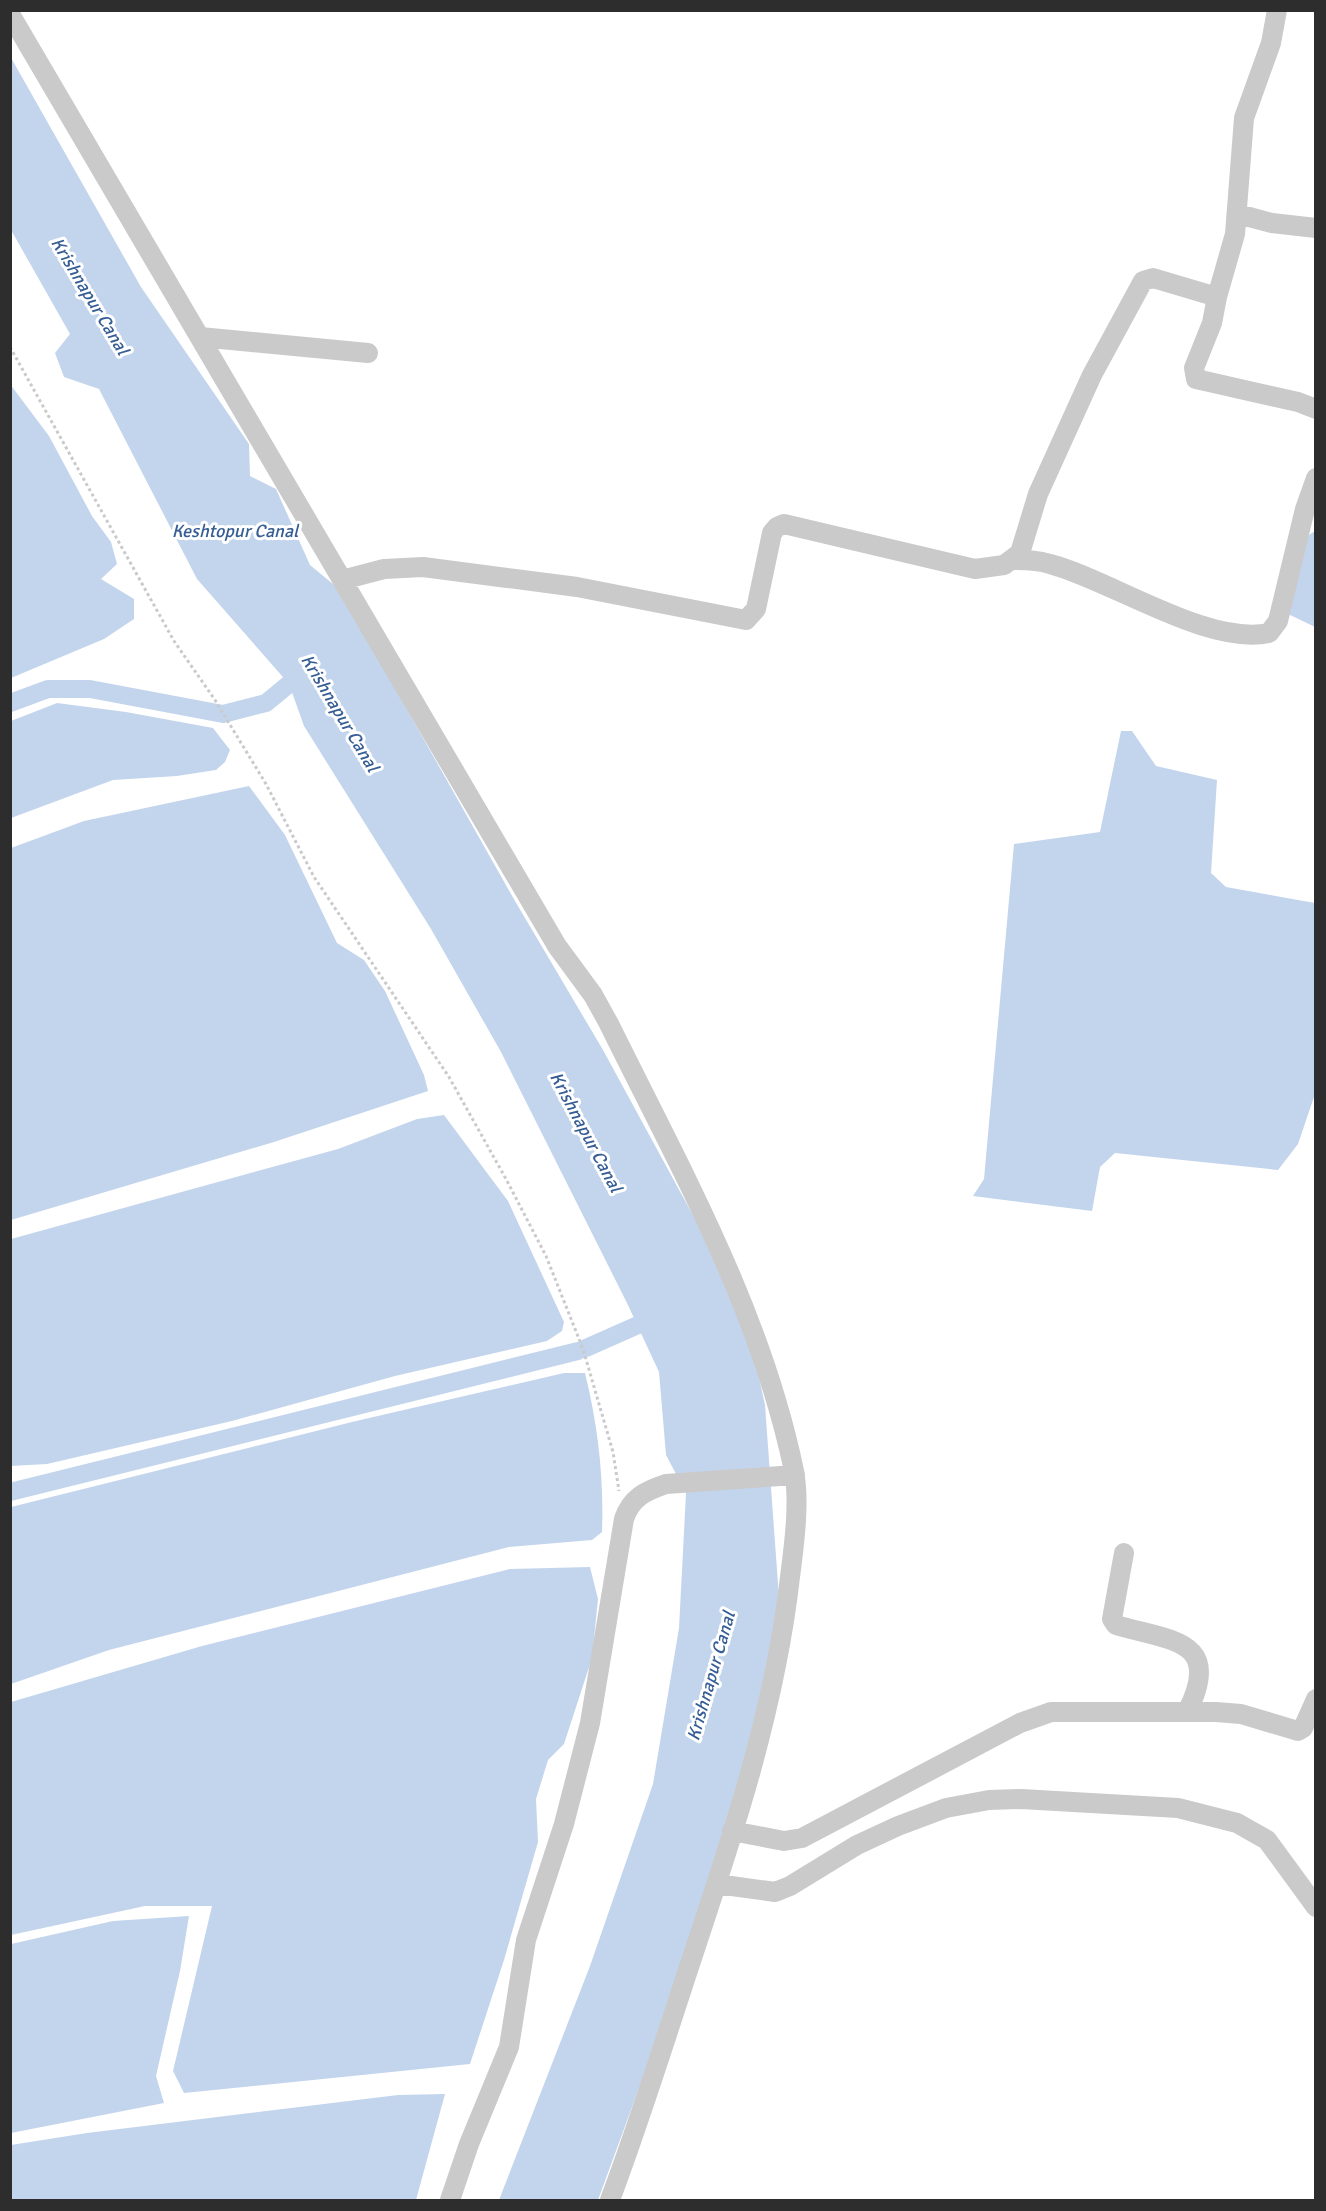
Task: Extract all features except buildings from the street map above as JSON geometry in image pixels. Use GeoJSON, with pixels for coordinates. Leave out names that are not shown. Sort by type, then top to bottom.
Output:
{"type":"FeatureCollection","features":[{"type":"Feature","properties":{"kind":"street"},"geometry":{"type":"LineString","coordinates":[[1277,10],[1271,43],[1244,118],[1240,146],[1238,214],[1235,234],[1216,297],[1212,323],[1194,368],[1196,379],[1298,402],[1316,409]]}},
{"type":"Feature","properties":{"kind":"street"},"geometry":{"type":"LineString","coordinates":[[10,14],[557,945],[593,995],[608,1022],[728,1265],[746,1307],[795,1474],[794,1542],[787,1604],[767,1714],[717,1884],[610,2200]]}},
{"type":"Feature","properties":{"kind":"street"},"geometry":{"type":"LineString","coordinates":[[1238,214],[1281,225],[1316,228]]}},
{"type":"Feature","properties":{"kind":"street"},"geometry":{"type":"LineString","coordinates":[[342,580],[384,569],[423,567],[577,587],[746,620],[751,618],[756,609],[772,533],[784,524],[975,569],[1004,565],[1013,560],[1025,542],[1038,494],[1092,375],[1143,281],[1153,278],[1216,297]]}},
{"type":"Feature","properties":{"kind":"street"},"geometry":{"type":"LineString","coordinates":[[200,337],[368,353]]}},
{"type":"Feature","properties":{"kind":"street"},"geometry":{"type":"LineString","coordinates":[[1013,560],[1050,564],[1173,615],[1208,626],[1236,633],[1269,633],[1278,621],[1307,501],[1316,478]]}},
{"type":"Feature","properties":{"kind":"street"},"geometry":{"type":"LineString","coordinates":[[450,2200],[469,2144],[509,2047],[526,1940],[564,1824],[590,1723],[624,1519],[629,1503],[651,1489],[666,1484],[795,1474]]}},
{"type":"Feature","properties":{"kind":"street"},"geometry":{"type":"LineString","coordinates":[[1124,1553],[1112,1619],[1116,1625],[1185,1646],[1194,1654],[1201,1678],[1186,1712]]}},
{"type":"Feature","properties":{"kind":"street"},"geometry":{"type":"LineString","coordinates":[[732,1831],[784,1841],[802,1838],[1020,1723],[1051,1712],[1241,1714],[1298,1731],[1303,1728],[1316,1699]]}},
{"type":"Feature","properties":{"kind":"street"},"geometry":{"type":"LineString","coordinates":[[717,1884],[775,1892],[790,1887],[857,1845],[898,1826],[946,1808],[990,1800],[1021,1799],[1178,1808],[1237,1823],[1267,1840],[1316,1907]]}},
{"type":"Feature","properties":{"kind":"path"},"geometry":{"type":"LineString","coordinates":[[10,346],[178,648],[215,700],[266,784],[314,877],[449,1077],[536,1237],[583,1349],[613,1452],[624,1519]]}},
{"type":"Feature","properties":{"kind":"water","name":"Keshtopur Canal"},"geometry":{"type":"Polygon","coordinates":[[[10,56],[141,287],[249,444],[250,476],[276,489],[310,565],[339,589],[515,901],[603,1050],[744,1309],[765,1405],[781,1625],[743,1781],[687,1957],[598,2200],[499,2200],[590,1966],[653,1784],[679,1628],[686,1493],[666,1455],[659,1372],[627,1303],[501,1052],[431,929],[304,726],[289,684],[197,579],[99,389],[64,377],[55,353],[70,334],[11,230],[10,56]]]}},
{"type":"Feature","properties":{"kind":"water"},"geometry":{"type":"Polygon","coordinates":[[[10,384],[49,436],[92,516],[111,542],[117,564],[101,579],[134,599],[134,619],[104,639],[11,678],[10,384]]]}},
{"type":"Feature","properties":{"kind":"water"},"geometry":{"type":"Polygon","coordinates":[[[1315,531],[1315,627],[1286,613],[1304,538],[1315,531]]]}},
{"type":"Feature","properties":{"kind":"water"},"geometry":{"type":"Polygon","coordinates":[[[57,703],[126,712],[213,728],[230,750],[225,762],[216,770],[177,776],[113,780],[11,818],[11,721],[57,703]]]}},
{"type":"Feature","properties":{"kind":"water"},"geometry":{"type":"Polygon","coordinates":[[[1121,731],[1132,731],[1156,766],[1217,780],[1211,873],[1226,887],[1315,903],[1315,1094],[1298,1144],[1278,1170],[1115,1153],[1100,1167],[1092,1211],[973,1196],[984,1179],[1014,844],[1100,832],[1121,731]]]}},
{"type":"Feature","properties":{"kind":"water"},"geometry":{"type":"Polygon","coordinates":[[[249,786],[285,835],[337,943],[364,960],[385,991],[424,1075],[428,1091],[274,1142],[11,1220],[11,848],[84,821],[249,786]]]}},
{"type":"Feature","properties":{"kind":"water"},"geometry":{"type":"Polygon","coordinates":[[[444,1115],[508,1201],[564,1322],[562,1331],[547,1341],[395,1376],[232,1421],[47,1464],[11,1466],[11,1239],[338,1149],[417,1119],[444,1115]]]}},
{"type":"Feature","properties":{"kind":"water"},"geometry":{"type":"Polygon","coordinates":[[[564,1373],[585,1373],[593,1412],[601,1471],[602,1532],[592,1540],[509,1547],[109,1650],[11,1684],[11,1507],[356,1421],[564,1373]]]}},
{"type":"Feature","properties":{"kind":"water"},"geometry":{"type":"Polygon","coordinates":[[[590,1567],[598,1599],[592,1658],[564,1744],[548,1760],[536,1799],[538,1842],[504,1960],[470,2064],[184,2093],[173,2071],[212,1906],[145,1906],[11,1935],[11,1702],[202,1646],[510,1569],[590,1567]]]}},
{"type":"Feature","properties":{"kind":"water"},"geometry":{"type":"Polygon","coordinates":[[[189,1916],[180,1971],[156,2076],[164,2103],[11,2133],[11,1944],[113,1921],[189,1916]]]}},
{"type":"Feature","properties":{"kind":"water"},"geometry":{"type":"Polygon","coordinates":[[[445,2094],[416,2200],[11,2200],[11,2145],[87,2133],[398,2095],[445,2094]]]}},
{"type":"Feature","properties":{"kind":"waterway"},"geometry":{"type":"LineString","coordinates":[[10,703],[48,689],[90,689],[223,714],[266,703],[289,684]]}},
{"type":"Feature","properties":{"kind":"waterway"},"geometry":{"type":"LineString","coordinates":[[586,1348],[638,1325]]}},
{"type":"Feature","properties":{"kind":"waterway"},"geometry":{"type":"LineString","coordinates":[[10,1492],[578,1351]]}},
{"type":"Feature","properties":{"kind":"water label","name":"Krishnapur Canal"},"geometry":{"type":"Point","coordinates":[90,296]}},
{"type":"Feature","properties":{"kind":"water label","name":"Krishnapur Canal"},"geometry":{"type":"Point","coordinates":[340,713]}},
{"type":"Feature","properties":{"kind":"water label","name":"Krishnapur Canal"},"geometry":{"type":"Point","coordinates":[586,1132]}},
{"type":"Feature","properties":{"kind":"water label","name":"Krishnapur Canal"},"geometry":{"type":"Point","coordinates":[711,1676]}}]}
